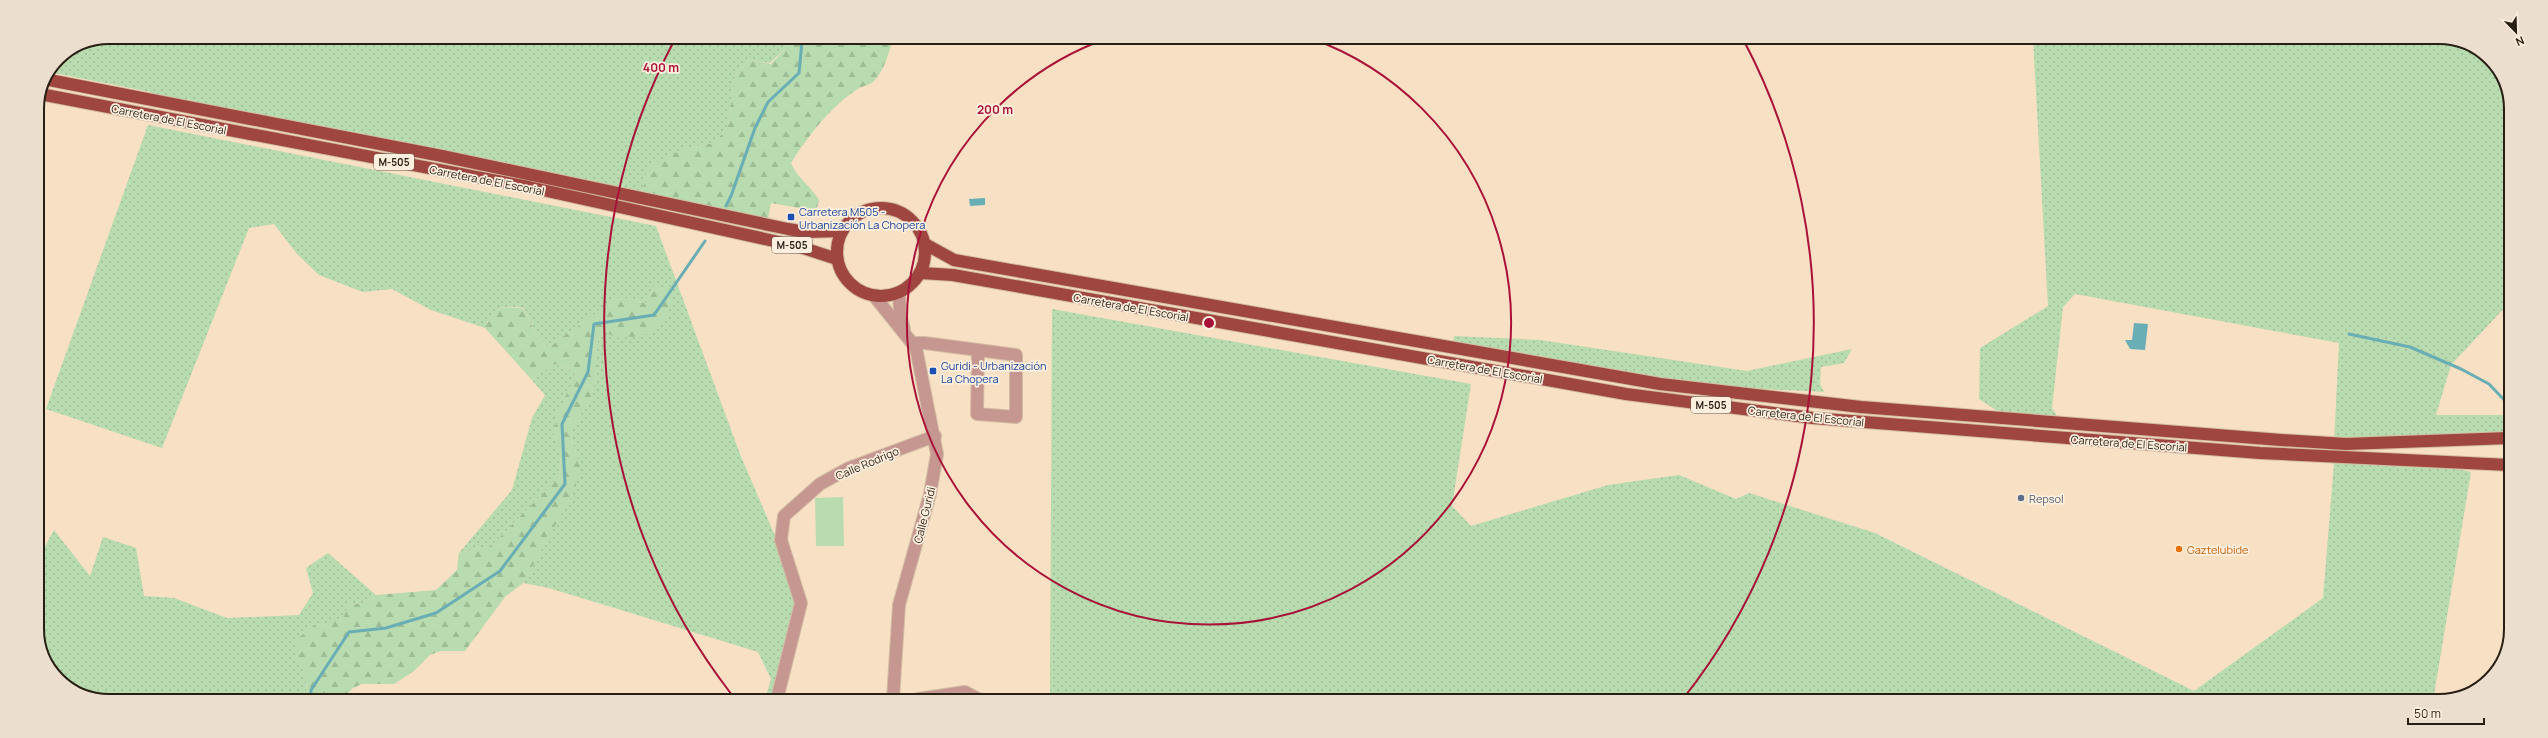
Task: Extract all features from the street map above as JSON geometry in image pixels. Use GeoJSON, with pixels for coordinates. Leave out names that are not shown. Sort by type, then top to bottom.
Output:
{"type":"FeatureCollection","features":[{"type":"Feature","properties":{"kind":"highway"},"geometry":{"type":"LineString","coordinates":[[55,73],[146,91],[203,109]]}},
{"type":"Feature","properties":{"kind":"highway","name":"Carretera de El Escorial"},"geometry":{"type":"LineString","coordinates":[[51,80],[203,109],[788,229],[805,232],[842,231]]}},
{"type":"Feature","properties":{"kind":"highway","name":"Carretera de El Escorial"},"geometry":{"type":"LineString","coordinates":[[45,95],[529,187],[796,246],[837,259]]}},
{"type":"Feature","properties":{"kind":"highway"},"geometry":{"type":"LineString","coordinates":[[880,208],[896,210],[909,218],[920,229],[925,244],[925,259],[920,273],[912,285],[899,293],[875,296],[861,292],[850,284],[841,273],[837,259],[838,240],[842,231],[852,219],[865,211],[880,208]]}},
{"type":"Feature","properties":{"kind":"highway","name":"Carretera de El Escorial"},"geometry":{"type":"LineString","coordinates":[[925,244],[954,260],[1660,384],[1861,407],[2281,440],[2346,444],[2504,438]]}},
{"type":"Feature","properties":{"kind":"highway","name":"Carretera de El Escorial"},"geometry":{"type":"LineString","coordinates":[[920,273],[953,275],[1626,394],[1813,418],[2260,453],[2504,465]]}},
{"type":"Feature","properties":{"kind":"street","name":"Calle Guridi"},"geometry":{"type":"LineString","coordinates":[[899,293],[900,314],[909,338]]}},
{"type":"Feature","properties":{"kind":"street","name":"Calle Guridi"},"geometry":{"type":"LineString","coordinates":[[875,296],[909,338],[918,353],[935,436],[936,454],[930,494],[899,605],[893,694]]}},
{"type":"Feature","properties":{"kind":"street"},"geometry":{"type":"LineString","coordinates":[[909,338],[1016,355],[1016,418],[977,414],[978,350]]}},
{"type":"Feature","properties":{"kind":"street","name":"Calle Rodrigo"},"geometry":{"type":"LineString","coordinates":[[778,694],[801,603],[781,540],[784,516],[820,484],[850,468],[935,436]]}},
{"type":"Feature","properties":{"kind":"street"},"geometry":{"type":"LineString","coordinates":[[952,694],[965,692],[969,694]]}},
{"type":"Feature","properties":{"kind":"green space"},"geometry":{"type":"Polygon","coordinates":[[[109,44],[785,44],[786,48],[770,63],[749,60],[735,75],[728,126],[715,143],[686,148],[642,198],[203,109],[146,91],[55,73],[63,63],[84,49],[96,45],[109,44]]]}},
{"type":"Feature","properties":{"kind":"green space"},"geometry":{"type":"Polygon","coordinates":[[[785,44],[892,44],[877,78],[873,82],[859,88],[839,104],[821,122],[791,163],[797,173],[819,200],[816,211],[771,203],[767,224],[642,198],[647,167],[686,148],[715,143],[728,126],[735,75],[749,60],[771,64],[786,48],[785,44]]]}},
{"type":"Feature","properties":{"kind":"green space"},"geometry":{"type":"Polygon","coordinates":[[[2033,44],[2439,44],[2456,46],[2475,55],[2491,69],[2495,76],[2503,96],[2504,105],[2504,308],[2451,365],[2436,415],[2504,415],[2504,438],[2334,443],[2339,343],[2075,294],[2063,307],[2052,408],[2061,422],[1996,410],[1979,399],[1980,348],[2048,306],[2033,44]]]}},
{"type":"Feature","properties":{"kind":"green space"},"geometry":{"type":"Polygon","coordinates":[[[148,125],[656,226],[740,454],[784,557],[798,602],[774,694],[766,694],[771,679],[758,652],[549,588],[523,583],[575,489],[580,465],[571,437],[575,423],[591,399],[598,368],[595,347],[603,331],[642,336],[656,282],[646,304],[631,298],[612,299],[555,343],[547,347],[536,335],[524,308],[504,307],[496,311],[485,328],[431,310],[392,289],[363,292],[319,275],[297,254],[274,224],[249,228],[162,448],[46,409],[148,125]]]}},
{"type":"Feature","properties":{"kind":"green space"},"geometry":{"type":"Polygon","coordinates":[[[656,282],[671,292],[674,302],[659,328],[642,336],[617,338],[603,331],[595,347],[598,368],[591,399],[575,423],[571,437],[580,465],[575,490],[523,583],[505,597],[465,651],[441,651],[430,655],[414,671],[394,684],[362,684],[353,688],[347,694],[306,694],[307,688],[304,672],[295,657],[296,640],[313,626],[343,618],[349,605],[362,603],[376,595],[436,590],[457,570],[459,553],[491,546],[559,477],[561,455],[554,435],[557,414],[576,375],[568,368],[555,364],[531,379],[485,328],[492,315],[504,307],[524,309],[536,335],[547,347],[555,343],[601,309],[612,298],[631,298],[646,304],[656,282]]]}},
{"type":"Feature","properties":{"kind":"green space"},"geometry":{"type":"Polygon","coordinates":[[[1052,309],[1471,384],[1452,506],[1471,526],[1608,485],[1679,475],[1736,499],[1749,493],[1875,533],[2194,691],[2323,598],[2334,463],[2414,459],[2471,472],[2434,694],[1050,694],[1052,309]]]}},
{"type":"Feature","properties":{"kind":"green space"},"geometry":{"type":"Polygon","coordinates":[[[1454,336],[1540,340],[1747,371],[1852,349],[1844,363],[1821,367],[1820,384],[1824,392],[1660,384],[1453,348],[1454,336]]]}},
{"type":"Feature","properties":{"kind":"green space"},"geometry":{"type":"Polygon","coordinates":[[[555,364],[568,368],[576,375],[554,435],[561,455],[559,477],[491,546],[459,553],[512,490],[532,418],[545,395],[531,379],[555,364]]]}},
{"type":"Feature","properties":{"kind":"green space"},"geometry":{"type":"Polygon","coordinates":[[[843,497],[844,546],[816,546],[815,498],[843,497]]]}},
{"type":"Feature","properties":{"kind":"green space"},"geometry":{"type":"Polygon","coordinates":[[[54,530],[90,576],[103,537],[136,548],[144,596],[174,598],[227,618],[299,615],[313,593],[306,568],[328,553],[376,595],[362,603],[349,605],[343,618],[330,622],[295,657],[304,672],[307,688],[306,694],[109,694],[92,692],[80,687],[66,678],[55,665],[49,654],[44,633],[44,548],[54,530]]]}},
{"type":"Feature","properties":{"kind":"water"},"geometry":{"type":"Polygon","coordinates":[[[985,198],[985,205],[970,206],[969,199],[985,198]]]}},
{"type":"Feature","properties":{"kind":"water"},"geometry":{"type":"Polygon","coordinates":[[[2134,323],[2148,324],[2145,350],[2130,349],[2125,340],[2132,340],[2134,323]]]}},
{"type":"Feature","properties":{"kind":"waterway"},"geometry":{"type":"LineString","coordinates":[[726,206],[731,196],[755,128],[768,102],[799,73],[802,44]]}},
{"type":"Feature","properties":{"kind":"waterway"},"geometry":{"type":"LineString","coordinates":[[311,694],[311,690],[349,632],[386,628],[436,613],[500,571],[565,484],[562,424],[588,372],[594,324],[654,315],[705,241]]}},
{"type":"Feature","properties":{"kind":"waterway"},"geometry":{"type":"LineString","coordinates":[[2349,334],[2410,347],[2461,369],[2489,384],[2504,400]]}},
{"type":"Feature","properties":{"kind":"place","name":"Carretera M505 - Urbanización La Chopera"},"geometry":{"type":"Point","coordinates":[791,217]}},
{"type":"Feature","properties":{"kind":"place","name":"Guridi - Urbanización La Chopera"},"geometry":{"type":"Point","coordinates":[933,371]}},
{"type":"Feature","properties":{"kind":"place","name":"Repsol"},"geometry":{"type":"Point","coordinates":[2021,498]}},
{"type":"Feature","properties":{"kind":"place","name":"Gaztelubide"},"geometry":{"type":"Point","coordinates":[2179,549]}}]}
